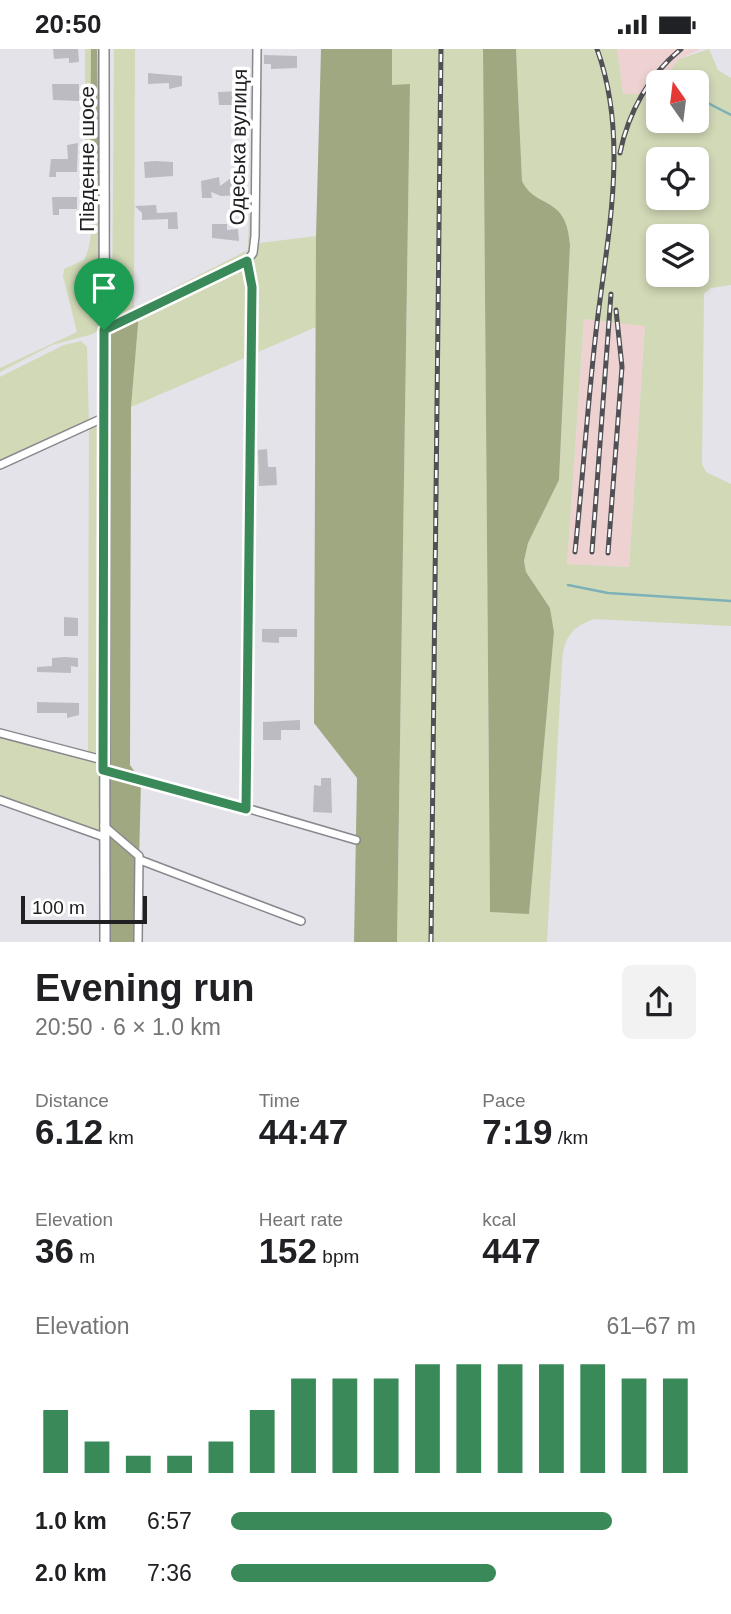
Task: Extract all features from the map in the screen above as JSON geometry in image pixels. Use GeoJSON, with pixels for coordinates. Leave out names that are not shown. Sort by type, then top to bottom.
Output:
{"type":"FeatureCollection","features":[{"type":"Feature","properties":{"kind":"street","name":"Південне шосе"},"geometry":{"type":"LineString","coordinates":[[104,49],[105,942]]}},
{"type":"Feature","properties":{"kind":"street","name":"Одеська вулиця"},"geometry":{"type":"LineString","coordinates":[[246,809],[252,287],[247,261],[253,253],[255,236],[257,49]]}},
{"type":"Feature","properties":{"kind":"street"},"geometry":{"type":"LineString","coordinates":[[104,330],[247,261]]}},
{"type":"Feature","properties":{"kind":"street"},"geometry":{"type":"LineString","coordinates":[[0,465],[103,418]]}},
{"type":"Feature","properties":{"kind":"street"},"geometry":{"type":"LineString","coordinates":[[0,733],[103,760]]}},
{"type":"Feature","properties":{"kind":"street"},"geometry":{"type":"LineString","coordinates":[[103,770],[356,840]]}},
{"type":"Feature","properties":{"kind":"street"},"geometry":{"type":"LineString","coordinates":[[0,800],[104,837]]}},
{"type":"Feature","properties":{"kind":"street"},"geometry":{"type":"LineString","coordinates":[[104,825],[134,848],[140,860],[138,942]]}},
{"type":"Feature","properties":{"kind":"street"},"geometry":{"type":"LineString","coordinates":[[140,860],[301,921]]}},
{"type":"Feature","properties":{"kind":"shaded area"},"geometry":{"type":"Polygon","coordinates":[[[617,49],[701,49],[679,59],[670,70],[646,70],[646,94],[623,95],[617,49]]]}},
{"type":"Feature","properties":{"kind":"shaded area"},"geometry":{"type":"Polygon","coordinates":[[[584,319],[645,325],[629,567],[567,564],[584,319]]]}},
{"type":"Feature","properties":{"kind":"green space"},"geometry":{"type":"Polygon","coordinates":[[[85,49],[91,49],[91,177],[99,172],[97,49],[100,49],[99,329],[93,334],[52,345],[0,372],[0,368],[77,332],[63,276],[64,269],[84,260],[91,235],[91,206],[85,192],[85,49]]]}},
{"type":"Feature","properties":{"kind":"green space"},"geometry":{"type":"Polygon","coordinates":[[[91,49],[97,49],[99,172],[96,180],[90,173],[91,49]]]}},
{"type":"Feature","properties":{"kind":"green space"},"geometry":{"type":"Polygon","coordinates":[[[114,49],[135,49],[134,308],[248,250],[229,266],[121,318],[115,316],[112,309],[114,49]]]}},
{"type":"Feature","properties":{"kind":"green space"},"geometry":{"type":"Polygon","coordinates":[[[321,49],[392,49],[392,85],[410,84],[397,942],[354,942],[357,778],[314,723],[316,236],[321,49]]]}},
{"type":"Feature","properties":{"kind":"green space"},"geometry":{"type":"Polygon","coordinates":[[[392,49],[483,49],[490,912],[529,913],[554,632],[550,608],[526,572],[524,561],[528,543],[559,480],[570,245],[568,229],[557,210],[535,196],[522,181],[516,49],[617,49],[623,94],[646,94],[646,133],[709,133],[709,70],[670,70],[679,59],[709,49],[718,70],[731,78],[731,285],[711,288],[704,294],[702,464],[706,472],[731,484],[731,626],[594,619],[574,630],[567,640],[562,662],[547,942],[397,942],[410,85],[392,86],[392,49]],[[584,319],[567,564],[629,567],[645,326],[584,319]]]}},
{"type":"Feature","properties":{"kind":"green space"},"geometry":{"type":"Polygon","coordinates":[[[483,49],[516,49],[522,181],[528,190],[557,210],[563,218],[570,245],[559,480],[528,543],[524,561],[526,572],[550,608],[554,632],[529,914],[490,912],[483,49]]]}},
{"type":"Feature","properties":{"kind":"green space"},"geometry":{"type":"Polygon","coordinates":[[[249,214],[253,231],[248,250],[249,214]]]}},
{"type":"Feature","properties":{"kind":"green space"},"geometry":{"type":"Polygon","coordinates":[[[316,236],[316,327],[131,407],[139,313],[239,266],[260,243],[316,236]]]}},
{"type":"Feature","properties":{"kind":"green space"},"geometry":{"type":"Polygon","coordinates":[[[139,313],[131,407],[130,765],[141,781],[137,942],[105,942],[104,330],[139,313]]]}},
{"type":"Feature","properties":{"kind":"green space"},"geometry":{"type":"Polygon","coordinates":[[[81,341],[87,347],[89,424],[103,418],[104,837],[0,800],[0,733],[88,755],[89,426],[0,465],[0,377],[64,345],[81,341]]]}},
{"type":"Feature","properties":{"kind":"building"},"geometry":{"type":"Polygon","coordinates":[[[53,49],[78,49],[79,62],[69,63],[69,58],[54,59],[53,49]]]}},
{"type":"Feature","properties":{"kind":"building"},"geometry":{"type":"Polygon","coordinates":[[[264,55],[297,56],[297,68],[271,69],[271,64],[264,64],[264,55]]]}},
{"type":"Feature","properties":{"kind":"building"},"geometry":{"type":"Polygon","coordinates":[[[148,73],[182,76],[182,86],[169,89],[169,83],[148,84],[148,73]]]}},
{"type":"Feature","properties":{"kind":"building"},"geometry":{"type":"Polygon","coordinates":[[[52,84],[79,84],[79,101],[53,100],[52,84]]]}},
{"type":"Feature","properties":{"kind":"building"},"geometry":{"type":"Polygon","coordinates":[[[242,91],[243,105],[219,105],[218,92],[242,91]]]}},
{"type":"Feature","properties":{"kind":"building"},"geometry":{"type":"Polygon","coordinates":[[[78,143],[77,172],[56,172],[56,177],[49,177],[51,159],[68,159],[67,145],[78,143]]]}},
{"type":"Feature","properties":{"kind":"building"},"geometry":{"type":"Polygon","coordinates":[[[144,162],[173,162],[173,176],[145,178],[144,162]]]}},
{"type":"Feature","properties":{"kind":"building"},"geometry":{"type":"Polygon","coordinates":[[[219,177],[220,186],[231,178],[240,181],[241,195],[221,196],[211,192],[212,198],[202,198],[201,181],[219,177]]]}},
{"type":"Feature","properties":{"kind":"building"},"geometry":{"type":"Polygon","coordinates":[[[52,197],[77,197],[77,209],[59,209],[59,215],[53,215],[52,197]]]}},
{"type":"Feature","properties":{"kind":"building"},"geometry":{"type":"Polygon","coordinates":[[[156,205],[157,213],[177,212],[178,229],[168,229],[168,219],[142,220],[142,213],[135,206],[156,205]]]}},
{"type":"Feature","properties":{"kind":"building"},"geometry":{"type":"Polygon","coordinates":[[[212,224],[227,224],[227,230],[238,229],[239,241],[212,238],[212,224]]]}},
{"type":"Feature","properties":{"kind":"building"},"geometry":{"type":"Polygon","coordinates":[[[267,449],[268,467],[276,467],[277,485],[259,486],[258,450],[267,449]]]}},
{"type":"Feature","properties":{"kind":"building"},"geometry":{"type":"Polygon","coordinates":[[[64,617],[78,618],[78,636],[64,636],[64,617]]]}},
{"type":"Feature","properties":{"kind":"building"},"geometry":{"type":"Polygon","coordinates":[[[262,629],[297,629],[297,637],[279,637],[279,643],[262,642],[262,629]]]}},
{"type":"Feature","properties":{"kind":"building"},"geometry":{"type":"Polygon","coordinates":[[[52,658],[78,658],[78,667],[71,666],[71,673],[37,672],[37,667],[52,666],[52,658]]]}},
{"type":"Feature","properties":{"kind":"building"},"geometry":{"type":"Polygon","coordinates":[[[37,702],[79,703],[79,715],[67,718],[67,713],[37,713],[37,702]]]}},
{"type":"Feature","properties":{"kind":"building"},"geometry":{"type":"Polygon","coordinates":[[[300,720],[300,730],[281,730],[281,740],[263,740],[263,722],[300,720]]]}},
{"type":"Feature","properties":{"kind":"building"},"geometry":{"type":"Polygon","coordinates":[[[321,778],[331,778],[332,813],[313,812],[314,785],[321,786],[321,778]]]}},
{"type":"Feature","properties":{"kind":"waterway"},"geometry":{"type":"LineString","coordinates":[[709,104],[731,115]]}},
{"type":"Feature","properties":{"kind":"waterway"},"geometry":{"type":"LineString","coordinates":[[568,585],[608,593],[731,601]]}},
{"type":"Feature","properties":{"kind":"railway"},"geometry":{"type":"LineString","coordinates":[[431,942],[441,49]]}},
{"type":"Feature","properties":{"kind":"railway"},"geometry":{"type":"LineString","coordinates":[[575,552],[613,185],[612,116],[607,82],[597,49]]}},
{"type":"Feature","properties":{"kind":"railway"},"geometry":{"type":"LineString","coordinates":[[620,153],[634,109],[659,71],[681,49]]}},
{"type":"Feature","properties":{"kind":"railway"},"geometry":{"type":"LineString","coordinates":[[592,552],[611,294]]}},
{"type":"Feature","properties":{"kind":"railway"},"geometry":{"type":"LineString","coordinates":[[608,553],[622,367],[616,310]]}},
{"type":"Feature","properties":{"kind":"route"},"geometry":{"type":"LineString","coordinates":[[247,261],[252,287],[246,809],[103,770],[104,330],[247,261]]}}]}
